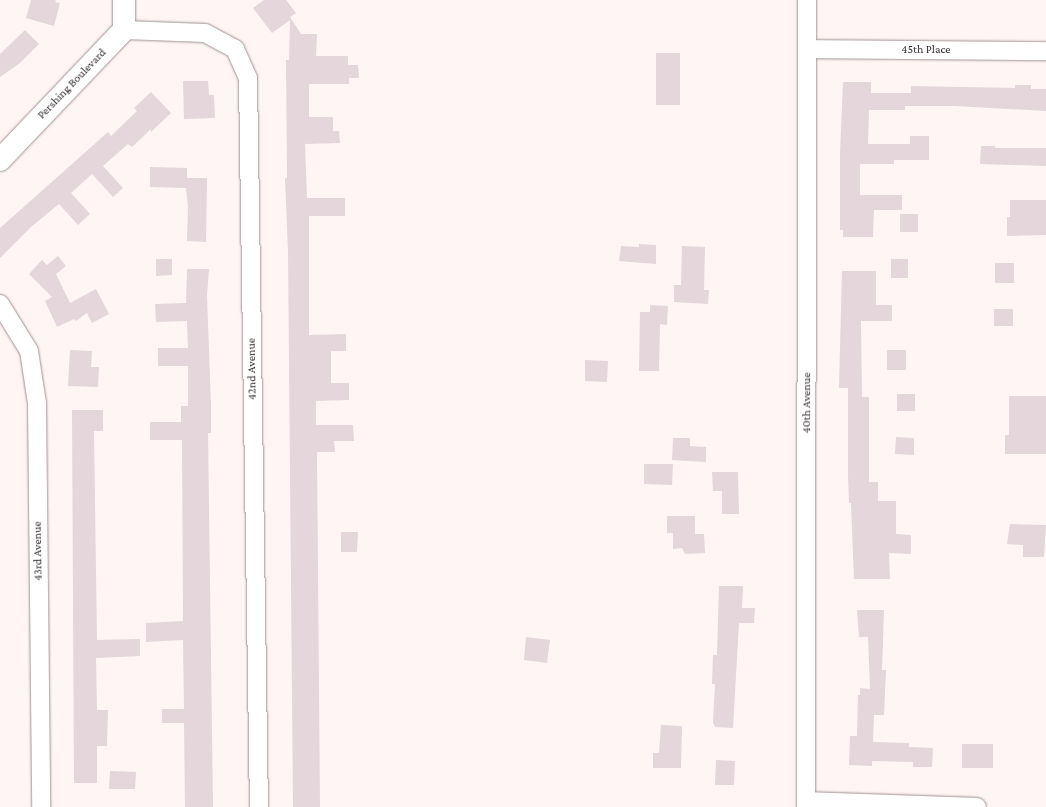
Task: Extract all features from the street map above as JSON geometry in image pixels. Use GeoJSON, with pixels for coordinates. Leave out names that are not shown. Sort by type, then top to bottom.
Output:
{"type":"FeatureCollection","features":[{"type":"Feature","properties":{"kind":"street"},"geometry":{"type":"LineString","coordinates":[[124,0],[124,30]]}},
{"type":"Feature","properties":{"kind":"street","name":"40th Avenue"},"geometry":{"type":"LineString","coordinates":[[806,804],[808,0]]}},
{"type":"Feature","properties":{"kind":"street","name":"Pershing Boulevard"},"geometry":{"type":"LineString","coordinates":[[0,160],[124,30]]}},
{"type":"Feature","properties":{"kind":"street","name":"42nd Avenue"},"geometry":{"type":"LineString","coordinates":[[124,30],[205,34],[236,49],[248,78],[259,807]]}},
{"type":"Feature","properties":{"kind":"street","name":"45th Place"},"geometry":{"type":"LineString","coordinates":[[807,49],[1046,51]]}},
{"type":"Feature","properties":{"kind":"street","name":"43rd Avenue"},"geometry":{"type":"LineString","coordinates":[[0,304],[29,351],[37,403],[41,807]]}},
{"type":"Feature","properties":{"kind":"street"},"geometry":{"type":"LineString","coordinates":[[806,804],[977,807]]}},
{"type":"Feature","properties":{"kind":"building"},"geometry":{"type":"Polygon","coordinates":[[[31,0],[56,0],[55,2],[60,3],[54,26],[26,18],[31,0]]]}},
{"type":"Feature","properties":{"kind":"building"},"geometry":{"type":"Polygon","coordinates":[[[264,0],[286,0],[296,13],[290,17],[301,34],[317,34],[316,56],[348,56],[348,65],[358,65],[359,78],[349,78],[349,84],[309,84],[309,117],[333,117],[333,131],[339,131],[340,143],[305,144],[307,198],[345,198],[345,216],[309,216],[309,335],[346,334],[346,351],[331,351],[331,383],[349,383],[349,400],[316,401],[316,425],[353,425],[354,441],[334,441],[335,452],[317,452],[320,807],[293,807],[288,252],[285,178],[287,178],[286,60],[289,60],[290,20],[272,33],[253,8],[264,0]]]}},
{"type":"Feature","properties":{"kind":"building"},"geometry":{"type":"Polygon","coordinates":[[[25,30],[39,44],[20,63],[0,77],[0,54],[25,30]]]}},
{"type":"Feature","properties":{"kind":"building"},"geometry":{"type":"Polygon","coordinates":[[[656,53],[680,53],[680,105],[656,105],[656,53]]]}},
{"type":"Feature","properties":{"kind":"building"},"geometry":{"type":"Polygon","coordinates":[[[183,81],[208,81],[209,95],[214,95],[215,118],[184,119],[183,81]]]}},
{"type":"Feature","properties":{"kind":"building"},"geometry":{"type":"Polygon","coordinates":[[[843,82],[871,82],[871,93],[911,93],[911,86],[1015,88],[1015,85],[1031,85],[1031,89],[1046,89],[1046,111],[955,106],[905,106],[905,110],[869,110],[868,144],[910,144],[910,136],[929,136],[929,160],[894,160],[894,164],[860,164],[860,195],[902,195],[902,210],[874,210],[873,237],[843,237],[843,230],[840,230],[840,153],[843,82]]]}},
{"type":"Feature","properties":{"kind":"building"},"geometry":{"type":"Polygon","coordinates":[[[151,92],[171,113],[132,147],[128,144],[103,166],[123,188],[113,197],[92,174],[71,193],[90,214],[78,225],[59,204],[31,227],[0,258],[0,228],[108,132],[111,136],[137,111],[134,108],[151,92]]]}},
{"type":"Feature","properties":{"kind":"building"},"geometry":{"type":"Polygon","coordinates":[[[981,146],[995,146],[995,148],[1046,148],[1046,166],[980,164],[981,146]]]}},
{"type":"Feature","properties":{"kind":"building"},"geometry":{"type":"Polygon","coordinates":[[[150,167],[187,168],[187,178],[207,178],[206,242],[187,241],[188,206],[186,188],[150,187],[150,167]]]}},
{"type":"Feature","properties":{"kind":"building"},"geometry":{"type":"Polygon","coordinates":[[[1010,200],[1046,200],[1046,235],[1007,236],[1007,217],[1010,217],[1010,200]]]}},
{"type":"Feature","properties":{"kind":"building"},"geometry":{"type":"Polygon","coordinates":[[[900,214],[918,214],[918,232],[900,232],[900,214]]]}},
{"type":"Feature","properties":{"kind":"building"},"geometry":{"type":"Polygon","coordinates":[[[639,244],[656,245],[656,264],[619,261],[621,246],[639,247],[639,244]]]}},
{"type":"Feature","properties":{"kind":"building"},"geometry":{"type":"Polygon","coordinates":[[[682,246],[705,247],[704,290],[709,290],[708,304],[674,302],[674,285],[681,285],[682,246]]]}},
{"type":"Feature","properties":{"kind":"building"},"geometry":{"type":"Polygon","coordinates":[[[58,256],[66,266],[56,274],[70,303],[96,289],[109,314],[92,323],[87,313],[76,321],[74,319],[57,327],[45,301],[52,297],[29,274],[42,260],[47,265],[58,256]]]}},
{"type":"Feature","properties":{"kind":"building"},"geometry":{"type":"Polygon","coordinates":[[[156,259],[172,259],[172,275],[156,276],[156,259]]]}},
{"type":"Feature","properties":{"kind":"building"},"geometry":{"type":"Polygon","coordinates":[[[891,259],[908,259],[908,278],[891,278],[891,259]]]}},
{"type":"Feature","properties":{"kind":"building"},"geometry":{"type":"Polygon","coordinates":[[[995,263],[1014,263],[1014,283],[995,283],[995,263]]]}},
{"type":"Feature","properties":{"kind":"building"},"geometry":{"type":"Polygon","coordinates":[[[187,269],[209,269],[207,296],[211,433],[208,433],[213,807],[185,807],[184,723],[162,723],[162,709],[184,709],[183,640],[146,642],[146,623],[183,621],[182,440],[150,440],[150,422],[181,422],[181,406],[188,406],[188,366],[158,366],[158,348],[188,348],[187,321],[156,322],[155,304],[186,303],[187,269]]]}},
{"type":"Feature","properties":{"kind":"building"},"geometry":{"type":"Polygon","coordinates":[[[842,271],[876,271],[876,305],[892,305],[892,321],[861,321],[862,397],[869,397],[869,482],[878,482],[878,501],[896,501],[896,534],[911,535],[911,554],[889,553],[890,579],[854,579],[848,476],[848,388],[839,388],[842,271]]]}},
{"type":"Feature","properties":{"kind":"building"},"geometry":{"type":"Polygon","coordinates":[[[650,305],[668,306],[667,325],[660,324],[659,371],[639,371],[640,312],[650,312],[650,305]]]}},
{"type":"Feature","properties":{"kind":"building"},"geometry":{"type":"Polygon","coordinates":[[[994,309],[1013,309],[1013,326],[994,326],[994,309]]]}},
{"type":"Feature","properties":{"kind":"building"},"geometry":{"type":"Polygon","coordinates":[[[70,350],[92,351],[91,367],[99,367],[98,387],[68,386],[70,350]]]}},
{"type":"Feature","properties":{"kind":"building"},"geometry":{"type":"Polygon","coordinates":[[[887,350],[906,350],[906,370],[887,370],[887,350]]]}},
{"type":"Feature","properties":{"kind":"building"},"geometry":{"type":"Polygon","coordinates":[[[585,360],[608,361],[607,382],[585,381],[585,360]]]}},
{"type":"Feature","properties":{"kind":"building"},"geometry":{"type":"Polygon","coordinates":[[[897,394],[915,394],[915,411],[897,411],[897,394]]]}},
{"type":"Feature","properties":{"kind":"building"},"geometry":{"type":"Polygon","coordinates":[[[1009,396],[1046,396],[1046,454],[1005,454],[1005,435],[1009,435],[1009,396]]]}},
{"type":"Feature","properties":{"kind":"building"},"geometry":{"type":"Polygon","coordinates":[[[72,410],[103,410],[103,431],[94,431],[97,640],[140,639],[140,656],[96,658],[97,710],[108,710],[107,746],[97,746],[97,783],[74,783],[72,410]]]}},
{"type":"Feature","properties":{"kind":"building"},"geometry":{"type":"Polygon","coordinates":[[[896,437],[914,438],[914,455],[895,454],[896,437]]]}},
{"type":"Feature","properties":{"kind":"building"},"geometry":{"type":"Polygon","coordinates":[[[673,438],[690,438],[690,446],[706,447],[706,462],[672,460],[673,438]]]}},
{"type":"Feature","properties":{"kind":"building"},"geometry":{"type":"Polygon","coordinates":[[[644,464],[673,464],[672,485],[644,484],[644,464]]]}},
{"type":"Feature","properties":{"kind":"building"},"geometry":{"type":"Polygon","coordinates":[[[712,472],[738,472],[739,514],[722,514],[722,491],[713,491],[712,472]]]}},
{"type":"Feature","properties":{"kind":"building"},"geometry":{"type":"Polygon","coordinates":[[[667,516],[695,516],[695,534],[704,534],[705,553],[685,554],[682,548],[673,549],[673,533],[667,533],[667,516]]]}},
{"type":"Feature","properties":{"kind":"building"},"geometry":{"type":"Polygon","coordinates":[[[1010,524],[1046,525],[1044,557],[1023,557],[1023,545],[1007,544],[1010,524]]]}},
{"type":"Feature","properties":{"kind":"building"},"geometry":{"type":"Polygon","coordinates":[[[341,532],[358,532],[357,552],[341,552],[341,532]]]}},
{"type":"Feature","properties":{"kind":"building"},"geometry":{"type":"Polygon","coordinates":[[[719,586],[743,586],[742,608],[755,608],[754,623],[739,623],[733,728],[715,727],[713,723],[715,684],[712,684],[713,655],[717,655],[719,586]]]}},
{"type":"Feature","properties":{"kind":"building"},"geometry":{"type":"Polygon","coordinates":[[[857,610],[884,610],[882,670],[886,670],[884,715],[874,715],[873,742],[909,743],[909,747],[933,748],[932,767],[913,767],[913,762],[872,761],[872,766],[849,765],[850,736],[857,736],[858,695],[860,695],[860,688],[870,689],[868,637],[859,637],[857,610]]]}},
{"type":"Feature","properties":{"kind":"building"},"geometry":{"type":"Polygon","coordinates":[[[526,637],[550,640],[547,663],[524,660],[526,637]]]}},
{"type":"Feature","properties":{"kind":"building"},"geometry":{"type":"Polygon","coordinates":[[[661,725],[682,726],[681,768],[653,768],[653,753],[659,753],[661,725]]]}},
{"type":"Feature","properties":{"kind":"building"},"geometry":{"type":"Polygon","coordinates":[[[962,744],[993,744],[993,768],[962,768],[962,744]]]}},
{"type":"Feature","properties":{"kind":"building"},"geometry":{"type":"Polygon","coordinates":[[[716,760],[735,761],[734,785],[715,785],[716,760]]]}},
{"type":"Feature","properties":{"kind":"building"},"geometry":{"type":"Polygon","coordinates":[[[110,771],[136,772],[135,789],[109,789],[110,771]]]}}]}
